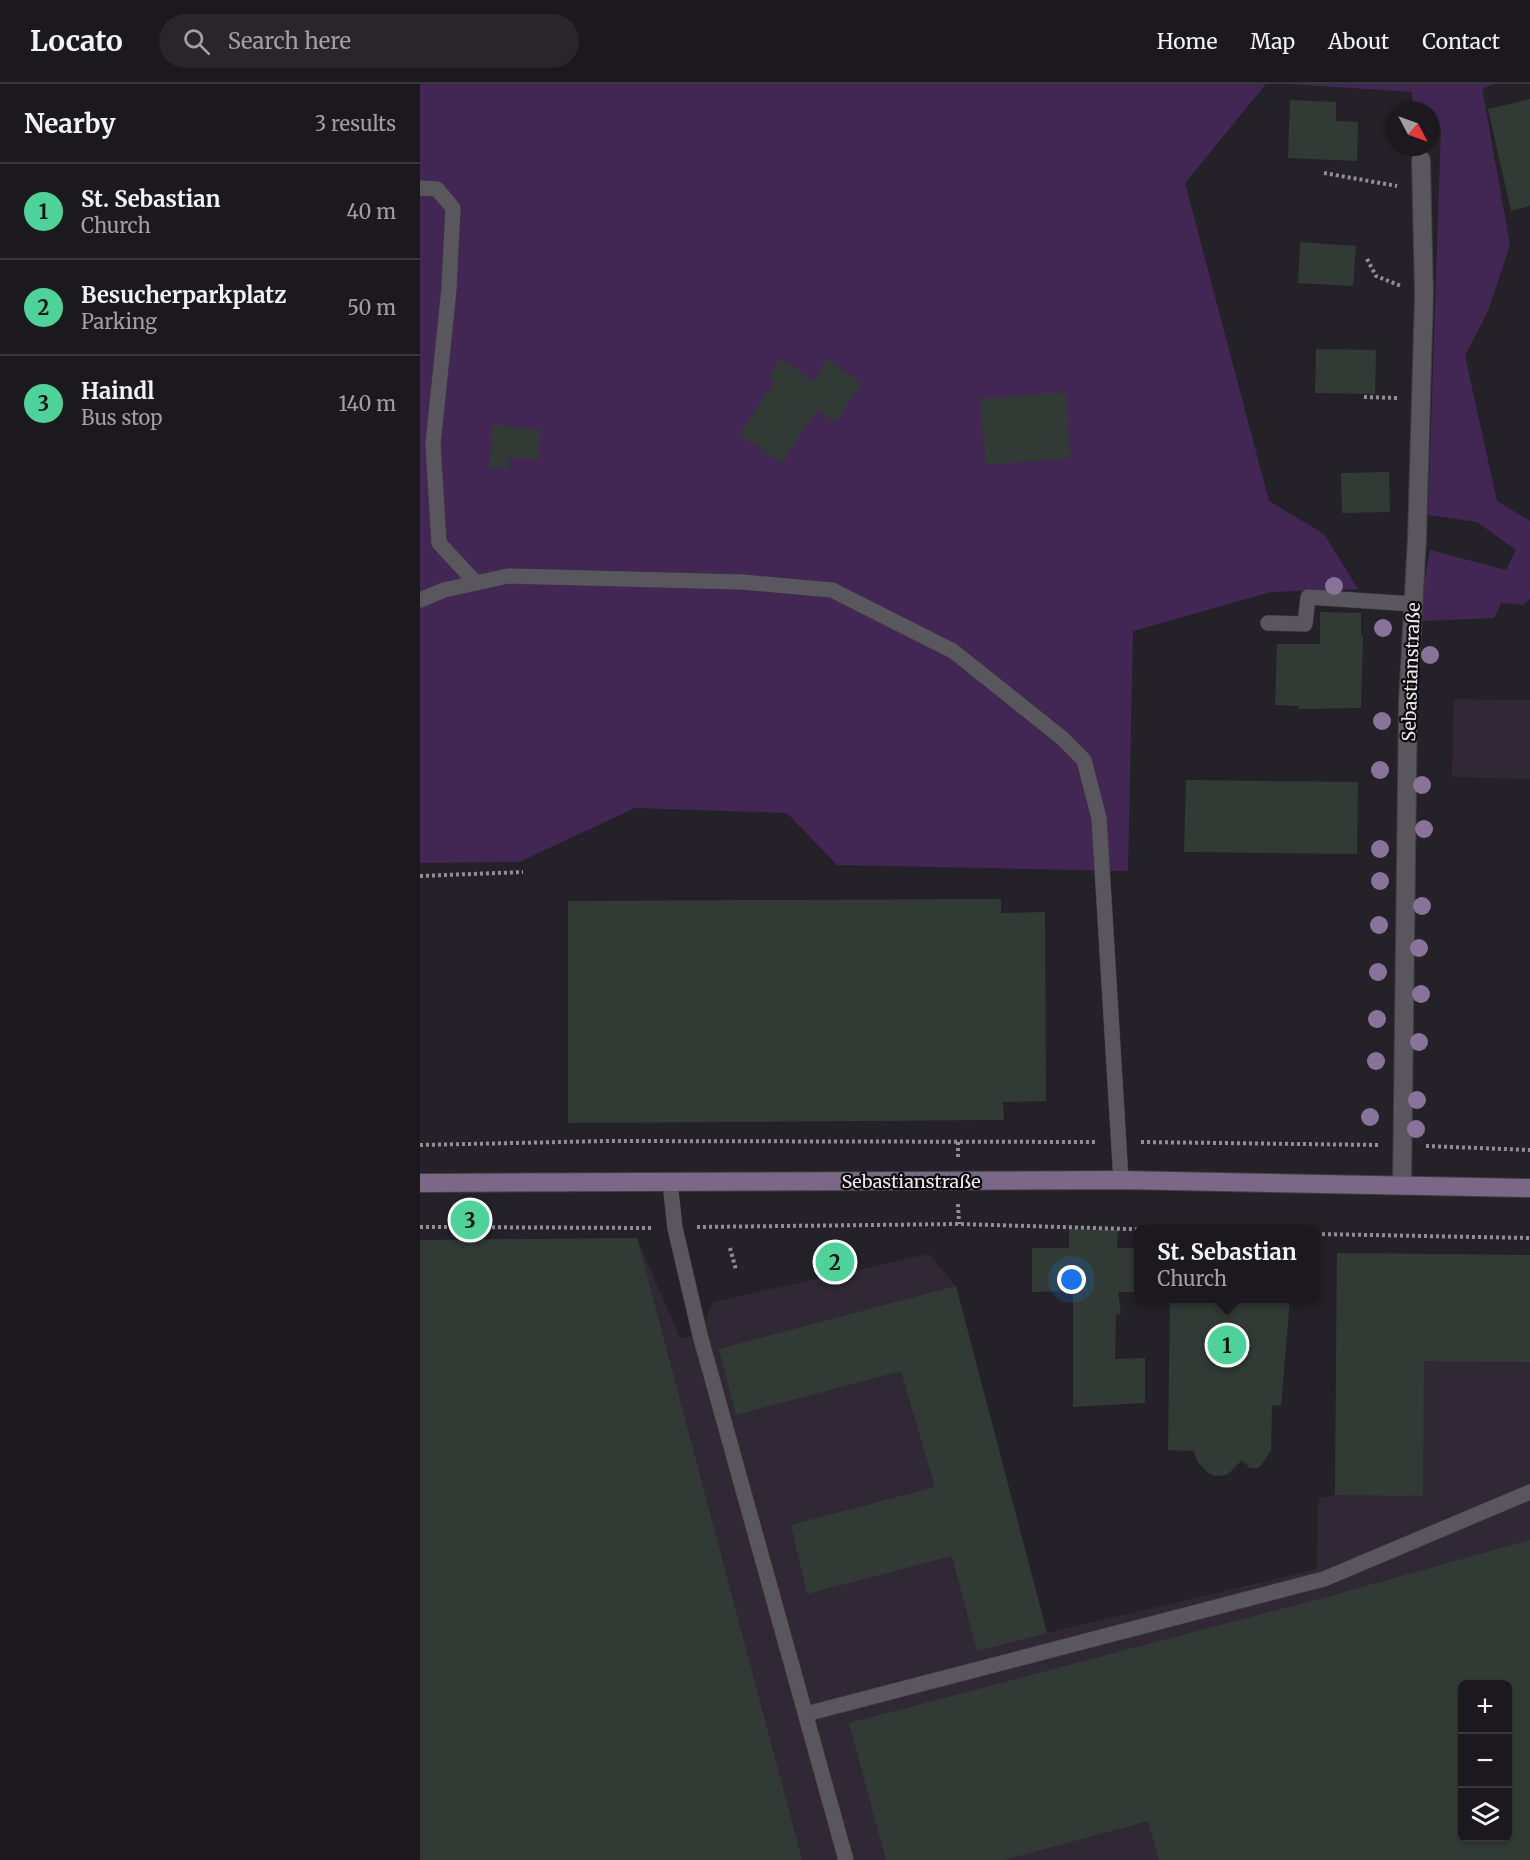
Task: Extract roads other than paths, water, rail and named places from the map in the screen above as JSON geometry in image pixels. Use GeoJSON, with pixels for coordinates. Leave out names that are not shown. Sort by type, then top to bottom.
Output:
{"type":"FeatureCollection","features":[{"type":"Feature","properties":{"kind":"main road","name":"Sebastianstraße"},"geometry":{"type":"LineString","coordinates":[[420,1183],[1121,1180],[1530,1188]]}},
{"type":"Feature","properties":{"kind":"street","name":"Sebastianstraße"},"geometry":{"type":"LineString","coordinates":[[1402,1185],[1408,702],[1422,399],[1424,295],[1421,160]]}},
{"type":"Feature","properties":{"kind":"lane"},"geometry":{"type":"LineString","coordinates":[[420,188],[437,189],[453,208],[449,290],[433,444],[439,543],[476,583]]}},
{"type":"Feature","properties":{"kind":"lane"},"geometry":{"type":"LineString","coordinates":[[420,600],[444,590],[508,576],[742,582],[832,590],[953,651],[1062,738],[1084,760],[1099,818],[1121,1180]]}},
{"type":"Feature","properties":{"kind":"lane"},"geometry":{"type":"LineString","coordinates":[[1268,623],[1305,624],[1308,597],[1413,604]]}},
{"type":"Feature","properties":{"kind":"lane"},"geometry":{"type":"LineString","coordinates":[[670,1182],[675,1227],[700,1335],[846,1860]]}},
{"type":"Feature","properties":{"kind":"lane"},"geometry":{"type":"LineString","coordinates":[[806,1714],[1324,1579],[1530,1492]]}},
{"type":"Feature","properties":{"kind":"place","name":"Haindl"},"geometry":{"type":"Point","coordinates":[470,1220]}},
{"type":"Feature","properties":{"kind":"place","name":"Besucherparkplatz"},"geometry":{"type":"Point","coordinates":[835,1262]}},
{"type":"Feature","properties":{"kind":"place","name":"St. Sebastian"},"geometry":{"type":"Point","coordinates":[1227,1345]}}]}
